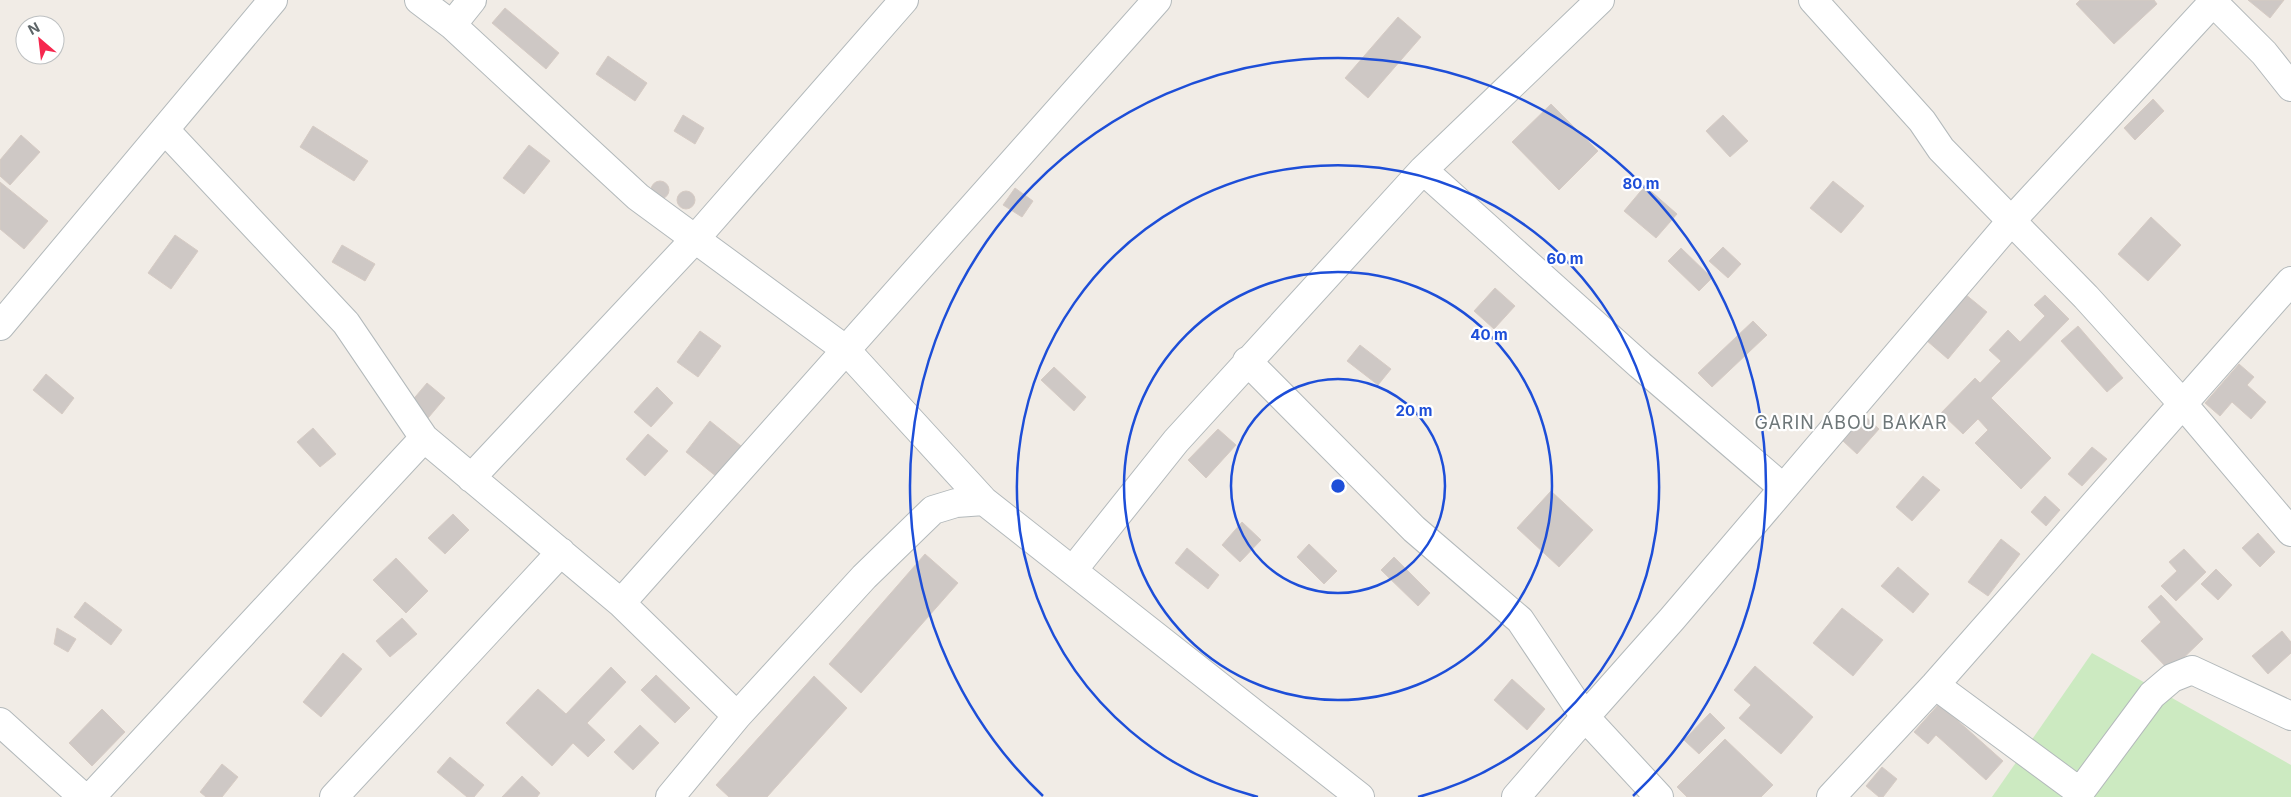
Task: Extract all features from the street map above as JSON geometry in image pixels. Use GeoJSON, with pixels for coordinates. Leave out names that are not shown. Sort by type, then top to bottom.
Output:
{"type":"FeatureCollection","features":[{"type":"Feature","properties":{"kind":"street"},"geometry":{"type":"LineString","coordinates":[[0,326],[273,0]]}},
{"type":"Feature","properties":{"kind":"street"},"geometry":{"type":"LineString","coordinates":[[420,0],[452,25],[638,197],[845,349],[984,501],[1360,797]]}},
{"type":"Feature","properties":{"kind":"street"},"geometry":{"type":"LineString","coordinates":[[452,25],[472,0]]}},
{"type":"Feature","properties":{"kind":"street"},"geometry":{"type":"LineString","coordinates":[[471,478],[695,239],[904,0]]}},
{"type":"Feature","properties":{"kind":"street"},"geometry":{"type":"LineString","coordinates":[[621,604],[845,349],[1157,0]]}},
{"type":"Feature","properties":{"kind":"street"},"geometry":{"type":"LineString","coordinates":[[1073,570],[1176,441],[1423,170],[1600,0]]}},
{"type":"Feature","properties":{"kind":"street"},"geometry":{"type":"LineString","coordinates":[[1813,0],[1922,122],[1941,149],[2012,220],[2182,403],[2291,532]]}},
{"type":"Feature","properties":{"kind":"street"},"geometry":{"type":"LineString","coordinates":[[1516,797],[1672,619],[1782,487],[1847,419],[2012,220],[2213,1],[2264,53],[2291,87]]}},
{"type":"Feature","properties":{"kind":"street"},"geometry":{"type":"LineString","coordinates":[[165,130],[346,323],[424,438],[621,604],[737,716]]}},
{"type":"Feature","properties":{"kind":"street"},"geometry":{"type":"LineString","coordinates":[[1423,170],[1640,365],[1782,487]]}},
{"type":"Feature","properties":{"kind":"street"},"geometry":{"type":"LineString","coordinates":[[1831,797],[1935,685],[2291,281]]}},
{"type":"Feature","properties":{"kind":"street"},"geometry":{"type":"LineString","coordinates":[[1247,361],[1414,529],[1520,620],[1585,717],[1659,797]]}},
{"type":"Feature","properties":{"kind":"street"},"geometry":{"type":"LineString","coordinates":[[91,797],[424,438]]}},
{"type":"Feature","properties":{"kind":"street"},"geometry":{"type":"LineString","coordinates":[[670,797],[737,716],[864,577],[933,510],[956,503],[984,501]]}},
{"type":"Feature","properties":{"kind":"street"},"geometry":{"type":"LineString","coordinates":[[334,797],[561,552]]}},
{"type":"Feature","properties":{"kind":"street"},"geometry":{"type":"LineString","coordinates":[[1935,685],[2079,794],[2152,695],[2172,678],[2192,670],[2291,716]]}},
{"type":"Feature","properties":{"kind":"street"},"geometry":{"type":"LineString","coordinates":[[0,722],[83,797]]}},
{"type":"Feature","properties":{"kind":"green space"},"geometry":{"type":"Polygon","coordinates":[[[2092,653],[2291,765],[2291,797],[1992,797],[2092,653]]]}},
{"type":"Feature","properties":{"kind":"building"},"geometry":{"type":"Polygon","coordinates":[[[2080,0],[2154,0],[2157,4],[2114,44],[2076,4],[2080,0]]]}},
{"type":"Feature","properties":{"kind":"building"},"geometry":{"type":"Polygon","coordinates":[[[2248,0],[2284,0],[2270,18],[2248,0]]]}},
{"type":"Feature","properties":{"kind":"building"},"geometry":{"type":"Polygon","coordinates":[[[505,8],[559,53],[546,69],[492,23],[505,8]]]}},
{"type":"Feature","properties":{"kind":"building"},"geometry":{"type":"Polygon","coordinates":[[[1398,17],[1421,37],[1368,98],[1345,78],[1398,17]]]}},
{"type":"Feature","properties":{"kind":"building"},"geometry":{"type":"Polygon","coordinates":[[[608,56],[647,83],[635,101],[596,74],[608,56]]]}},
{"type":"Feature","properties":{"kind":"building"},"geometry":{"type":"Polygon","coordinates":[[[2153,99],[2164,111],[2135,140],[2124,128],[2153,99]]]}},
{"type":"Feature","properties":{"kind":"building"},"geometry":{"type":"Polygon","coordinates":[[[1551,104],[1598,151],[1559,190],[1512,142],[1551,104]]]}},
{"type":"Feature","properties":{"kind":"building"},"geometry":{"type":"Polygon","coordinates":[[[683,115],[704,128],[695,144],[674,131],[683,115]]]}},
{"type":"Feature","properties":{"kind":"building"},"geometry":{"type":"Polygon","coordinates":[[[1723,115],[1748,141],[1730,157],[1706,131],[1723,115]]]}},
{"type":"Feature","properties":{"kind":"building"},"geometry":{"type":"Polygon","coordinates":[[[313,126],[368,161],[354,181],[300,147],[313,126]]]}},
{"type":"Feature","properties":{"kind":"building"},"geometry":{"type":"Polygon","coordinates":[[[21,135],[40,152],[10,185],[0,176],[0,160],[21,135]]]}},
{"type":"Feature","properties":{"kind":"building"},"geometry":{"type":"Polygon","coordinates":[[[529,145],[550,161],[524,194],[503,178],[529,145]]]}},
{"type":"Feature","properties":{"kind":"building"},"geometry":{"type":"Polygon","coordinates":[[[660,181],[666,184],[669,190],[666,196],[660,199],[654,196],[651,190],[654,184],[660,181]]]}},
{"type":"Feature","properties":{"kind":"building"},"geometry":{"type":"Polygon","coordinates":[[[1833,181],[1864,206],[1841,233],[1810,208],[1833,181]]]}},
{"type":"Feature","properties":{"kind":"building"},"geometry":{"type":"Polygon","coordinates":[[[0,182],[48,221],[24,249],[0,229],[0,182]]]}},
{"type":"Feature","properties":{"kind":"building"},"geometry":{"type":"Polygon","coordinates":[[[1645,186],[1677,214],[1656,238],[1624,211],[1645,186]]]}},
{"type":"Feature","properties":{"kind":"building"},"geometry":{"type":"Polygon","coordinates":[[[1015,188],[1033,201],[1022,217],[1003,205],[1015,188]]]}},
{"type":"Feature","properties":{"kind":"building"},"geometry":{"type":"Polygon","coordinates":[[[686,191],[692,194],[695,200],[692,206],[686,209],[680,206],[677,200],[680,194],[686,191]]]}},
{"type":"Feature","properties":{"kind":"building"},"geometry":{"type":"Polygon","coordinates":[[[2151,217],[2181,245],[2148,281],[2118,254],[2151,217]]]}},
{"type":"Feature","properties":{"kind":"building"},"geometry":{"type":"Polygon","coordinates":[[[175,235],[198,251],[171,289],[148,273],[175,235]]]}},
{"type":"Feature","properties":{"kind":"building"},"geometry":{"type":"Polygon","coordinates":[[[342,245],[375,264],[365,281],[332,262],[342,245]]]}},
{"type":"Feature","properties":{"kind":"building"},"geometry":{"type":"Polygon","coordinates":[[[1723,247],[1741,264],[1728,278],[1709,261],[1723,247]]]}},
{"type":"Feature","properties":{"kind":"building"},"geometry":{"type":"Polygon","coordinates":[[[1681,248],[1712,278],[1699,291],[1668,261],[1681,248]]]}},
{"type":"Feature","properties":{"kind":"building"},"geometry":{"type":"Polygon","coordinates":[[[1495,288],[1515,306],[1494,329],[1474,311],[1495,288]]]}},
{"type":"Feature","properties":{"kind":"building"},"geometry":{"type":"Polygon","coordinates":[[[1965,294],[1987,312],[1948,359],[1926,340],[1965,294]]]}},
{"type":"Feature","properties":{"kind":"building"},"geometry":{"type":"Polygon","coordinates":[[[2045,295],[2069,319],[1991,398],[2051,458],[2021,489],[1975,443],[1988,430],[1978,419],[1963,434],[1941,413],[1975,378],[1980,383],[2001,361],[1989,350],[2008,330],[2020,342],[2045,316],[2034,305],[2045,295]]]}},
{"type":"Feature","properties":{"kind":"building"},"geometry":{"type":"Polygon","coordinates":[[[1753,321],[1767,335],[1712,387],[1698,373],[1753,321]]]}},
{"type":"Feature","properties":{"kind":"building"},"geometry":{"type":"Polygon","coordinates":[[[2078,326],[2123,378],[2107,392],[2061,341],[2078,326]]]}},
{"type":"Feature","properties":{"kind":"building"},"geometry":{"type":"Polygon","coordinates":[[[700,331],[721,346],[698,377],[677,362],[700,331]]]}},
{"type":"Feature","properties":{"kind":"building"},"geometry":{"type":"Polygon","coordinates":[[[1360,345],[1391,369],[1378,385],[1347,361],[1360,345]]]}},
{"type":"Feature","properties":{"kind":"building"},"geometry":{"type":"Polygon","coordinates":[[[2239,364],[2254,377],[2247,385],[2266,402],[2251,419],[2232,402],[2220,416],[2205,403],[2239,364]]]}},
{"type":"Feature","properties":{"kind":"building"},"geometry":{"type":"Polygon","coordinates":[[[1054,367],[1086,397],[1074,411],[1041,380],[1054,367]]]}},
{"type":"Feature","properties":{"kind":"building"},"geometry":{"type":"Polygon","coordinates":[[[46,374],[74,398],[62,414],[33,390],[46,374]]]}},
{"type":"Feature","properties":{"kind":"building"},"geometry":{"type":"Polygon","coordinates":[[[427,383],[445,398],[423,424],[405,409],[427,383]]]}},
{"type":"Feature","properties":{"kind":"building"},"geometry":{"type":"Polygon","coordinates":[[[657,387],[673,403],[651,427],[634,412],[657,387]]]}},
{"type":"Feature","properties":{"kind":"building"},"geometry":{"type":"Polygon","coordinates":[[[1865,416],[1879,429],[1857,454],[1843,441],[1865,416]]]}},
{"type":"Feature","properties":{"kind":"building"},"geometry":{"type":"Polygon","coordinates":[[[710,421],[741,446],[717,477],[686,452],[710,421]]]}},
{"type":"Feature","properties":{"kind":"building"},"geometry":{"type":"Polygon","coordinates":[[[313,428],[336,454],[320,467],[297,442],[313,428]]]}},
{"type":"Feature","properties":{"kind":"building"},"geometry":{"type":"Polygon","coordinates":[[[1218,429],[1236,445],[1206,478],[1188,460],[1218,429]]]}},
{"type":"Feature","properties":{"kind":"building"},"geometry":{"type":"Polygon","coordinates":[[[648,434],[668,451],[645,476],[626,459],[648,434]]]}},
{"type":"Feature","properties":{"kind":"building"},"geometry":{"type":"Polygon","coordinates":[[[2092,447],[2107,459],[2082,486],[2068,474],[2092,447]]]}},
{"type":"Feature","properties":{"kind":"building"},"geometry":{"type":"Polygon","coordinates":[[[1923,476],[1940,490],[1912,521],[1896,507],[1923,476]]]}},
{"type":"Feature","properties":{"kind":"building"},"geometry":{"type":"Polygon","coordinates":[[[1551,491],[1593,530],[1559,567],[1517,528],[1551,491]]]}},
{"type":"Feature","properties":{"kind":"building"},"geometry":{"type":"Polygon","coordinates":[[[2045,496],[2060,510],[2046,526],[2031,512],[2045,496]]]}},
{"type":"Feature","properties":{"kind":"building"},"geometry":{"type":"Polygon","coordinates":[[[453,514],[469,530],[445,554],[428,538],[453,514]]]}},
{"type":"Feature","properties":{"kind":"building"},"geometry":{"type":"Polygon","coordinates":[[[1242,522],[1261,540],[1240,562],[1222,545],[1242,522]]]}},
{"type":"Feature","properties":{"kind":"building"},"geometry":{"type":"Polygon","coordinates":[[[2258,533],[2275,552],[2260,567],[2242,548],[2258,533]]]}},
{"type":"Feature","properties":{"kind":"building"},"geometry":{"type":"Polygon","coordinates":[[[2001,539],[2020,554],[1988,596],[1968,582],[2001,539]]]}},
{"type":"Feature","properties":{"kind":"building"},"geometry":{"type":"Polygon","coordinates":[[[1309,544],[1337,571],[1324,584],[1297,557],[1309,544]]]}},
{"type":"Feature","properties":{"kind":"building"},"geometry":{"type":"Polygon","coordinates":[[[1187,548],[1219,575],[1208,589],[1175,563],[1187,548]]]}},
{"type":"Feature","properties":{"kind":"building"},"geometry":{"type":"Polygon","coordinates":[[[2184,549],[2206,572],[2176,601],[2161,586],[2177,571],[2169,562],[2184,549]]]}},
{"type":"Feature","properties":{"kind":"building"},"geometry":{"type":"Polygon","coordinates":[[[925,554],[958,583],[861,693],[829,664],[925,554]]]}},
{"type":"Feature","properties":{"kind":"building"},"geometry":{"type":"Polygon","coordinates":[[[1394,557],[1430,593],[1418,606],[1381,570],[1394,557]]]}},
{"type":"Feature","properties":{"kind":"building"},"geometry":{"type":"Polygon","coordinates":[[[396,558],[428,591],[406,613],[373,580],[396,558]]]}},
{"type":"Feature","properties":{"kind":"building"},"geometry":{"type":"Polygon","coordinates":[[[1898,567],[1929,594],[1913,613],[1881,586],[1898,567]]]}},
{"type":"Feature","properties":{"kind":"building"},"geometry":{"type":"Polygon","coordinates":[[[2216,569],[2232,585],[2218,600],[2201,584],[2216,569]]]}},
{"type":"Feature","properties":{"kind":"building"},"geometry":{"type":"Polygon","coordinates":[[[2161,595],[2203,639],[2170,671],[2141,641],[2161,622],[2148,607],[2161,595]]]}},
{"type":"Feature","properties":{"kind":"building"},"geometry":{"type":"Polygon","coordinates":[[[85,602],[122,630],[111,645],[74,617],[85,602]]]}},
{"type":"Feature","properties":{"kind":"building"},"geometry":{"type":"Polygon","coordinates":[[[1842,608],[1883,640],[1853,676],[1813,643],[1842,608]]]}},
{"type":"Feature","properties":{"kind":"building"},"geometry":{"type":"Polygon","coordinates":[[[402,618],[417,634],[390,657],[376,641],[402,618]]]}},
{"type":"Feature","properties":{"kind":"building"},"geometry":{"type":"Polygon","coordinates":[[[57,628],[76,639],[68,652],[54,644],[57,628]]]}},
{"type":"Feature","properties":{"kind":"building"},"geometry":{"type":"Polygon","coordinates":[[[2282,631],[2291,642],[2291,653],[2268,674],[2252,656],[2282,631]]]}},
{"type":"Feature","properties":{"kind":"building"},"geometry":{"type":"Polygon","coordinates":[[[343,653],[362,669],[321,717],[303,702],[343,653]]]}},
{"type":"Feature","properties":{"kind":"building"},"geometry":{"type":"Polygon","coordinates":[[[1755,666],[1813,717],[1781,754],[1739,718],[1751,705],[1734,690],[1755,666]]]}},
{"type":"Feature","properties":{"kind":"building"},"geometry":{"type":"Polygon","coordinates":[[[611,667],[626,682],[587,723],[605,740],[588,757],[573,743],[552,766],[506,723],[538,689],[566,714],[611,667]]]}},
{"type":"Feature","properties":{"kind":"building"},"geometry":{"type":"Polygon","coordinates":[[[656,675],[690,708],[675,723],[641,690],[656,675]]]}},
{"type":"Feature","properties":{"kind":"building"},"geometry":{"type":"Polygon","coordinates":[[[814,676],[847,708],[767,797],[729,797],[716,785],[814,676]]]}},
{"type":"Feature","properties":{"kind":"building"},"geometry":{"type":"Polygon","coordinates":[[[1512,679],[1545,709],[1527,730],[1494,700],[1512,679]]]}},
{"type":"Feature","properties":{"kind":"building"},"geometry":{"type":"Polygon","coordinates":[[[1939,704],[2003,761],[1986,780],[1936,735],[1928,744],[1914,732],[1939,704]]]}},
{"type":"Feature","properties":{"kind":"building"},"geometry":{"type":"Polygon","coordinates":[[[102,709],[125,732],[92,766],[69,743],[102,709]]]}},
{"type":"Feature","properties":{"kind":"building"},"geometry":{"type":"Polygon","coordinates":[[[1710,713],[1725,728],[1699,754],[1684,740],[1710,713]]]}},
{"type":"Feature","properties":{"kind":"building"},"geometry":{"type":"Polygon","coordinates":[[[640,725],[659,743],[633,770],[614,752],[640,725]]]}},
{"type":"Feature","properties":{"kind":"building"},"geometry":{"type":"Polygon","coordinates":[[[1725,739],[1773,785],[1761,797],[1687,797],[1677,787],[1725,739]]]}},
{"type":"Feature","properties":{"kind":"building"},"geometry":{"type":"Polygon","coordinates":[[[450,757],[484,785],[474,797],[467,797],[437,772],[450,757]]]}},
{"type":"Feature","properties":{"kind":"building"},"geometry":{"type":"Polygon","coordinates":[[[222,764],[238,777],[222,797],[206,797],[200,792],[222,764]]]}},
{"type":"Feature","properties":{"kind":"building"},"geometry":{"type":"Polygon","coordinates":[[[1882,767],[1897,779],[1883,797],[1879,797],[1866,786],[1882,767]]]}},
{"type":"Feature","properties":{"kind":"building"},"geometry":{"type":"Polygon","coordinates":[[[522,776],[540,793],[537,797],[502,797],[522,776]]]}},
{"type":"Feature","properties":{"kind":"district","name":"GARIN ABOU BAKAR"},"geometry":{"type":"Point","coordinates":[1851,422]}}]}
